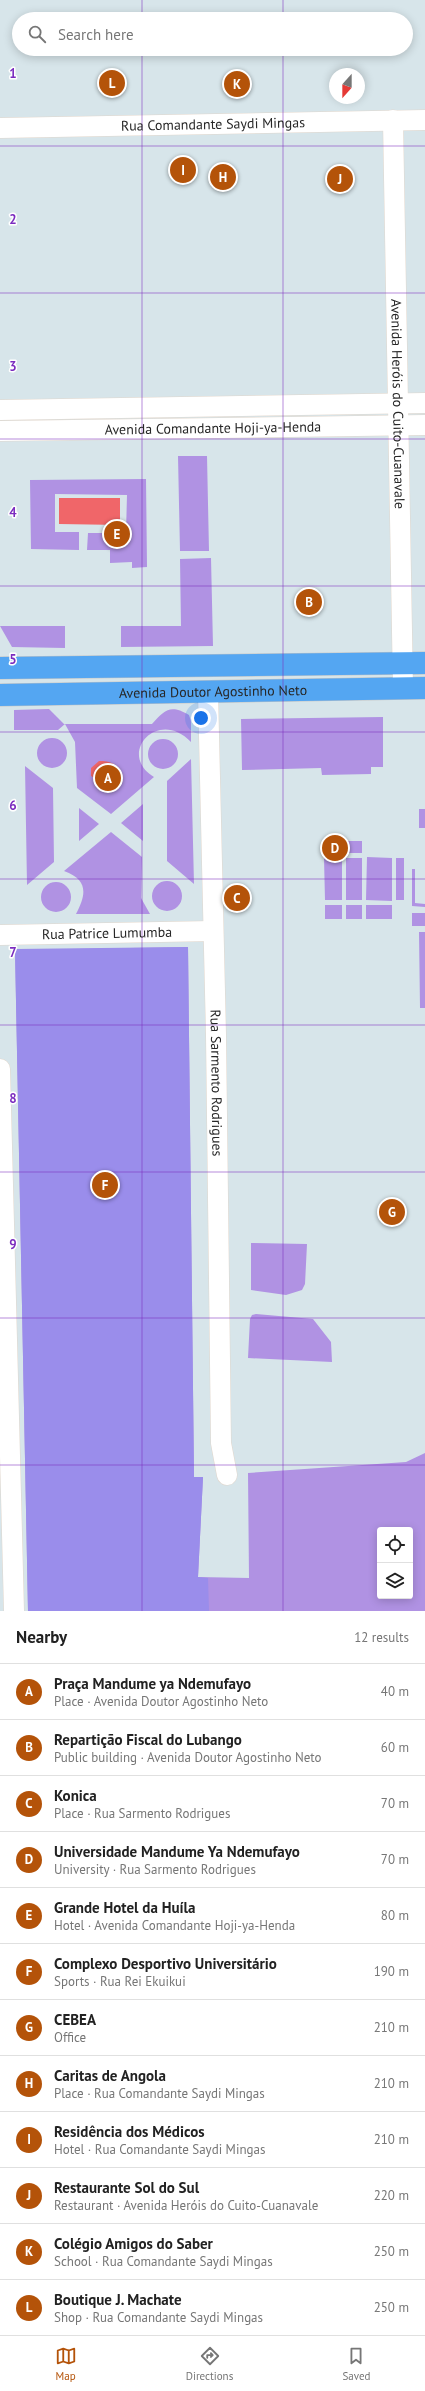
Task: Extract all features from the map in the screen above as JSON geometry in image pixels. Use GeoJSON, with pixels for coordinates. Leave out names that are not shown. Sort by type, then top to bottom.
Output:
{"type":"FeatureCollection","features":[{"type":"Feature","properties":{"kind":"main road","name":"Avenida Doutor Agostinho Neto"},"geometry":{"type":"LineString","coordinates":[[0,668],[425,663]]}},
{"type":"Feature","properties":{"kind":"main road","name":"Avenida Doutor Agostinho Neto"},"geometry":{"type":"LineString","coordinates":[[0,695],[425,688]]}},
{"type":"Feature","properties":{"kind":"street","name":"Avenida Heróis do Cuito-Cuanavale"},"geometry":{"type":"LineString","coordinates":[[393,120],[403,688]]}},
{"type":"Feature","properties":{"kind":"street","name":"Rua Comandante Saydi Mingas"},"geometry":{"type":"LineString","coordinates":[[0,128],[425,120]]}},
{"type":"Feature","properties":{"kind":"street","name":"Avenida Comandante Hoji-ya-Henda"},"geometry":{"type":"LineString","coordinates":[[0,410],[425,403]]}},
{"type":"Feature","properties":{"kind":"street","name":"Avenida Comandante Hoji-ya-Henda"},"geometry":{"type":"LineString","coordinates":[[0,432],[425,425]]}},
{"type":"Feature","properties":{"kind":"street","name":"Rua Sarmento Rodrigues"},"geometry":{"type":"LineString","coordinates":[[208,692],[221,1443],[227,1475]]}},
{"type":"Feature","properties":{"kind":"street","name":"Rua Patrice Lumumba"},"geometry":{"type":"LineString","coordinates":[[0,935],[213,931]]}},
{"type":"Feature","properties":{"kind":"street"},"geometry":{"type":"LineString","coordinates":[[0,1068],[5,1481],[14,1611]]}},
{"type":"Feature","properties":{"kind":"shaded area"},"geometry":{"type":"Polygon","coordinates":[[[178,456],[207,456],[209,551],[180,551],[178,456]]]}},
{"type":"Feature","properties":{"kind":"shaded area"},"geometry":{"type":"Polygon","coordinates":[[[146,479],[147,567],[132,568],[132,562],[110,563],[110,550],[87,550],[88,533],[126,533],[127,495],[55,494],[55,532],[79,532],[79,550],[31,549],[30,480],[146,479]]]}},
{"type":"Feature","properties":{"kind":"shaded area"},"geometry":{"type":"Polygon","coordinates":[[[59,498],[120,498],[120,525],[59,524],[59,498]]]}},
{"type":"Feature","properties":{"kind":"shaded area"},"geometry":{"type":"Polygon","coordinates":[[[211,558],[213,646],[121,647],[121,626],[181,626],[180,559],[211,558]]]}},
{"type":"Feature","properties":{"kind":"shaded area"},"geometry":{"type":"Polygon","coordinates":[[[0,626],[65,626],[65,648],[12,647],[0,626]]]}},
{"type":"Feature","properties":{"kind":"shaded area"},"geometry":{"type":"Polygon","coordinates":[[[49,709],[65,724],[58,730],[14,730],[14,710],[49,709]]]}},
{"type":"Feature","properties":{"kind":"shaded area"},"geometry":{"type":"Polygon","coordinates":[[[172,709],[189,715],[191,721],[191,742],[178,733],[166,729],[155,732],[146,738],[140,747],[139,757],[143,767],[154,777],[111,814],[77,788],[75,742],[65,724],[152,724],[164,712],[172,709]]]}},
{"type":"Feature","properties":{"kind":"shaded area"},"geometry":{"type":"Polygon","coordinates":[[[383,717],[383,767],[371,767],[371,774],[322,775],[321,768],[242,770],[241,719],[383,717]]]}},
{"type":"Feature","properties":{"kind":"shaded area"},"geometry":{"type":"Polygon","coordinates":[[[52,738],[62,743],[67,753],[62,763],[52,768],[42,763],[37,753],[42,743],[52,738]]]}},
{"type":"Feature","properties":{"kind":"shaded area"},"geometry":{"type":"Polygon","coordinates":[[[163,739],[169,740],[177,748],[177,760],[169,768],[163,769],[157,768],[149,760],[148,754],[149,748],[157,740],[163,739]]]}},
{"type":"Feature","properties":{"kind":"shaded area"},"geometry":{"type":"Polygon","coordinates":[[[191,759],[194,884],[167,861],[167,781],[191,759]]]}},
{"type":"Feature","properties":{"kind":"shaded area"},"geometry":{"type":"Polygon","coordinates":[[[99,761],[108,762],[118,768],[119,771],[114,779],[104,783],[91,776],[91,768],[99,761]]]}},
{"type":"Feature","properties":{"kind":"shaded area"},"geometry":{"type":"Polygon","coordinates":[[[25,766],[53,788],[54,862],[27,885],[25,766]]]}},
{"type":"Feature","properties":{"kind":"shaded area"},"geometry":{"type":"Polygon","coordinates":[[[143,804],[143,841],[121,823],[143,804]]]}},
{"type":"Feature","properties":{"kind":"shaded area"},"geometry":{"type":"Polygon","coordinates":[[[79,808],[99,824],[79,841],[79,808]]]}},
{"type":"Feature","properties":{"kind":"shaded area"},"geometry":{"type":"Polygon","coordinates":[[[419,809],[425,809],[425,828],[419,828],[419,809]]]}},
{"type":"Feature","properties":{"kind":"shaded area"},"geometry":{"type":"Polygon","coordinates":[[[111,832],[142,857],[141,898],[150,914],[76,914],[82,901],[83,889],[78,879],[64,871],[111,832]]]}},
{"type":"Feature","properties":{"kind":"shaded area"},"geometry":{"type":"Polygon","coordinates":[[[346,841],[362,841],[362,853],[346,853],[346,841]]]}},
{"type":"Feature","properties":{"kind":"shaded area"},"geometry":{"type":"Polygon","coordinates":[[[367,857],[392,858],[392,901],[366,900],[367,857]]]}},
{"type":"Feature","properties":{"kind":"shaded area"},"geometry":{"type":"Polygon","coordinates":[[[324,858],[342,858],[342,900],[325,900],[324,858]]]}},
{"type":"Feature","properties":{"kind":"shaded area"},"geometry":{"type":"Polygon","coordinates":[[[346,858],[362,858],[362,900],[346,900],[346,858]]]}},
{"type":"Feature","properties":{"kind":"shaded area"},"geometry":{"type":"Polygon","coordinates":[[[396,858],[404,858],[404,900],[396,900],[396,858]]]}},
{"type":"Feature","properties":{"kind":"shaded area"},"geometry":{"type":"Polygon","coordinates":[[[412,869],[415,869],[415,903],[425,904],[425,907],[412,906],[412,869]]]}},
{"type":"Feature","properties":{"kind":"shaded area"},"geometry":{"type":"Polygon","coordinates":[[[167,881],[177,886],[182,896],[177,906],[167,911],[157,906],[152,896],[157,886],[167,881]]]}},
{"type":"Feature","properties":{"kind":"shaded area"},"geometry":{"type":"Polygon","coordinates":[[[56,882],[66,887],[71,897],[66,907],[56,912],[46,907],[41,897],[46,887],[56,882]]]}},
{"type":"Feature","properties":{"kind":"shaded area"},"geometry":{"type":"Polygon","coordinates":[[[325,905],[342,905],[342,919],[325,919],[325,905]]]}},
{"type":"Feature","properties":{"kind":"shaded area"},"geometry":{"type":"Polygon","coordinates":[[[346,905],[362,905],[362,919],[346,919],[346,905]]]}},
{"type":"Feature","properties":{"kind":"shaded area"},"geometry":{"type":"Polygon","coordinates":[[[366,905],[392,905],[392,919],[366,919],[366,905]]]}},
{"type":"Feature","properties":{"kind":"shaded area"},"geometry":{"type":"Polygon","coordinates":[[[412,913],[425,913],[425,926],[412,926],[412,913]]]}},
{"type":"Feature","properties":{"kind":"shaded area"},"geometry":{"type":"Polygon","coordinates":[[[419,932],[425,932],[425,1008],[420,1008],[419,932]]]}},
{"type":"Feature","properties":{"kind":"shaded area"},"geometry":{"type":"Polygon","coordinates":[[[188,947],[194,1477],[203,1477],[198,1577],[249,1578],[248,1473],[406,1462],[425,1453],[425,1611],[28,1611],[15,950],[188,947]]]}},
{"type":"Feature","properties":{"kind":"shaded area"},"geometry":{"type":"Polygon","coordinates":[[[188,947],[194,1477],[203,1477],[198,1577],[208,1578],[209,1611],[28,1611],[15,949],[188,947]]]}},
{"type":"Feature","properties":{"kind":"shaded area"},"geometry":{"type":"Polygon","coordinates":[[[251,1243],[307,1244],[305,1284],[302,1290],[286,1295],[251,1290],[251,1243]]]}},
{"type":"Feature","properties":{"kind":"shaded area"},"geometry":{"type":"Polygon","coordinates":[[[256,1314],[313,1319],[331,1342],[332,1362],[248,1358],[250,1319],[252,1315],[256,1314]]]}},
{"type":"Feature","properties":{"kind":"place","name":"Boutique J. Machate"},"geometry":{"type":"Point","coordinates":[112,83]}},
{"type":"Feature","properties":{"kind":"place","name":"Colégio Amigos do Saber"},"geometry":{"type":"Point","coordinates":[237,84]}},
{"type":"Feature","properties":{"kind":"place","name":"Residência dos Médicos"},"geometry":{"type":"Point","coordinates":[183,170]}},
{"type":"Feature","properties":{"kind":"place","name":"Caritas de Angola"},"geometry":{"type":"Point","coordinates":[223,177]}},
{"type":"Feature","properties":{"kind":"place","name":"Restaurante Sol do Sul"},"geometry":{"type":"Point","coordinates":[340,179]}},
{"type":"Feature","properties":{"kind":"place","name":"Grande Hotel da Huíla"},"geometry":{"type":"Point","coordinates":[117,534]}},
{"type":"Feature","properties":{"kind":"place","name":"Repartição Fiscal do Lubango"},"geometry":{"type":"Point","coordinates":[309,602]}},
{"type":"Feature","properties":{"kind":"place","name":"Praça Mandume ya Ndemufayo"},"geometry":{"type":"Point","coordinates":[108,778]}},
{"type":"Feature","properties":{"kind":"place","name":"Universidade Mandume Ya Ndemufayo"},"geometry":{"type":"Point","coordinates":[335,848]}},
{"type":"Feature","properties":{"kind":"place","name":"Konica"},"geometry":{"type":"Point","coordinates":[237,898]}},
{"type":"Feature","properties":{"kind":"place","name":"Complexo Desportivo Universitário"},"geometry":{"type":"Point","coordinates":[105,1185]}},
{"type":"Feature","properties":{"kind":"place","name":"CEBEA"},"geometry":{"type":"Point","coordinates":[392,1212]}}]}
